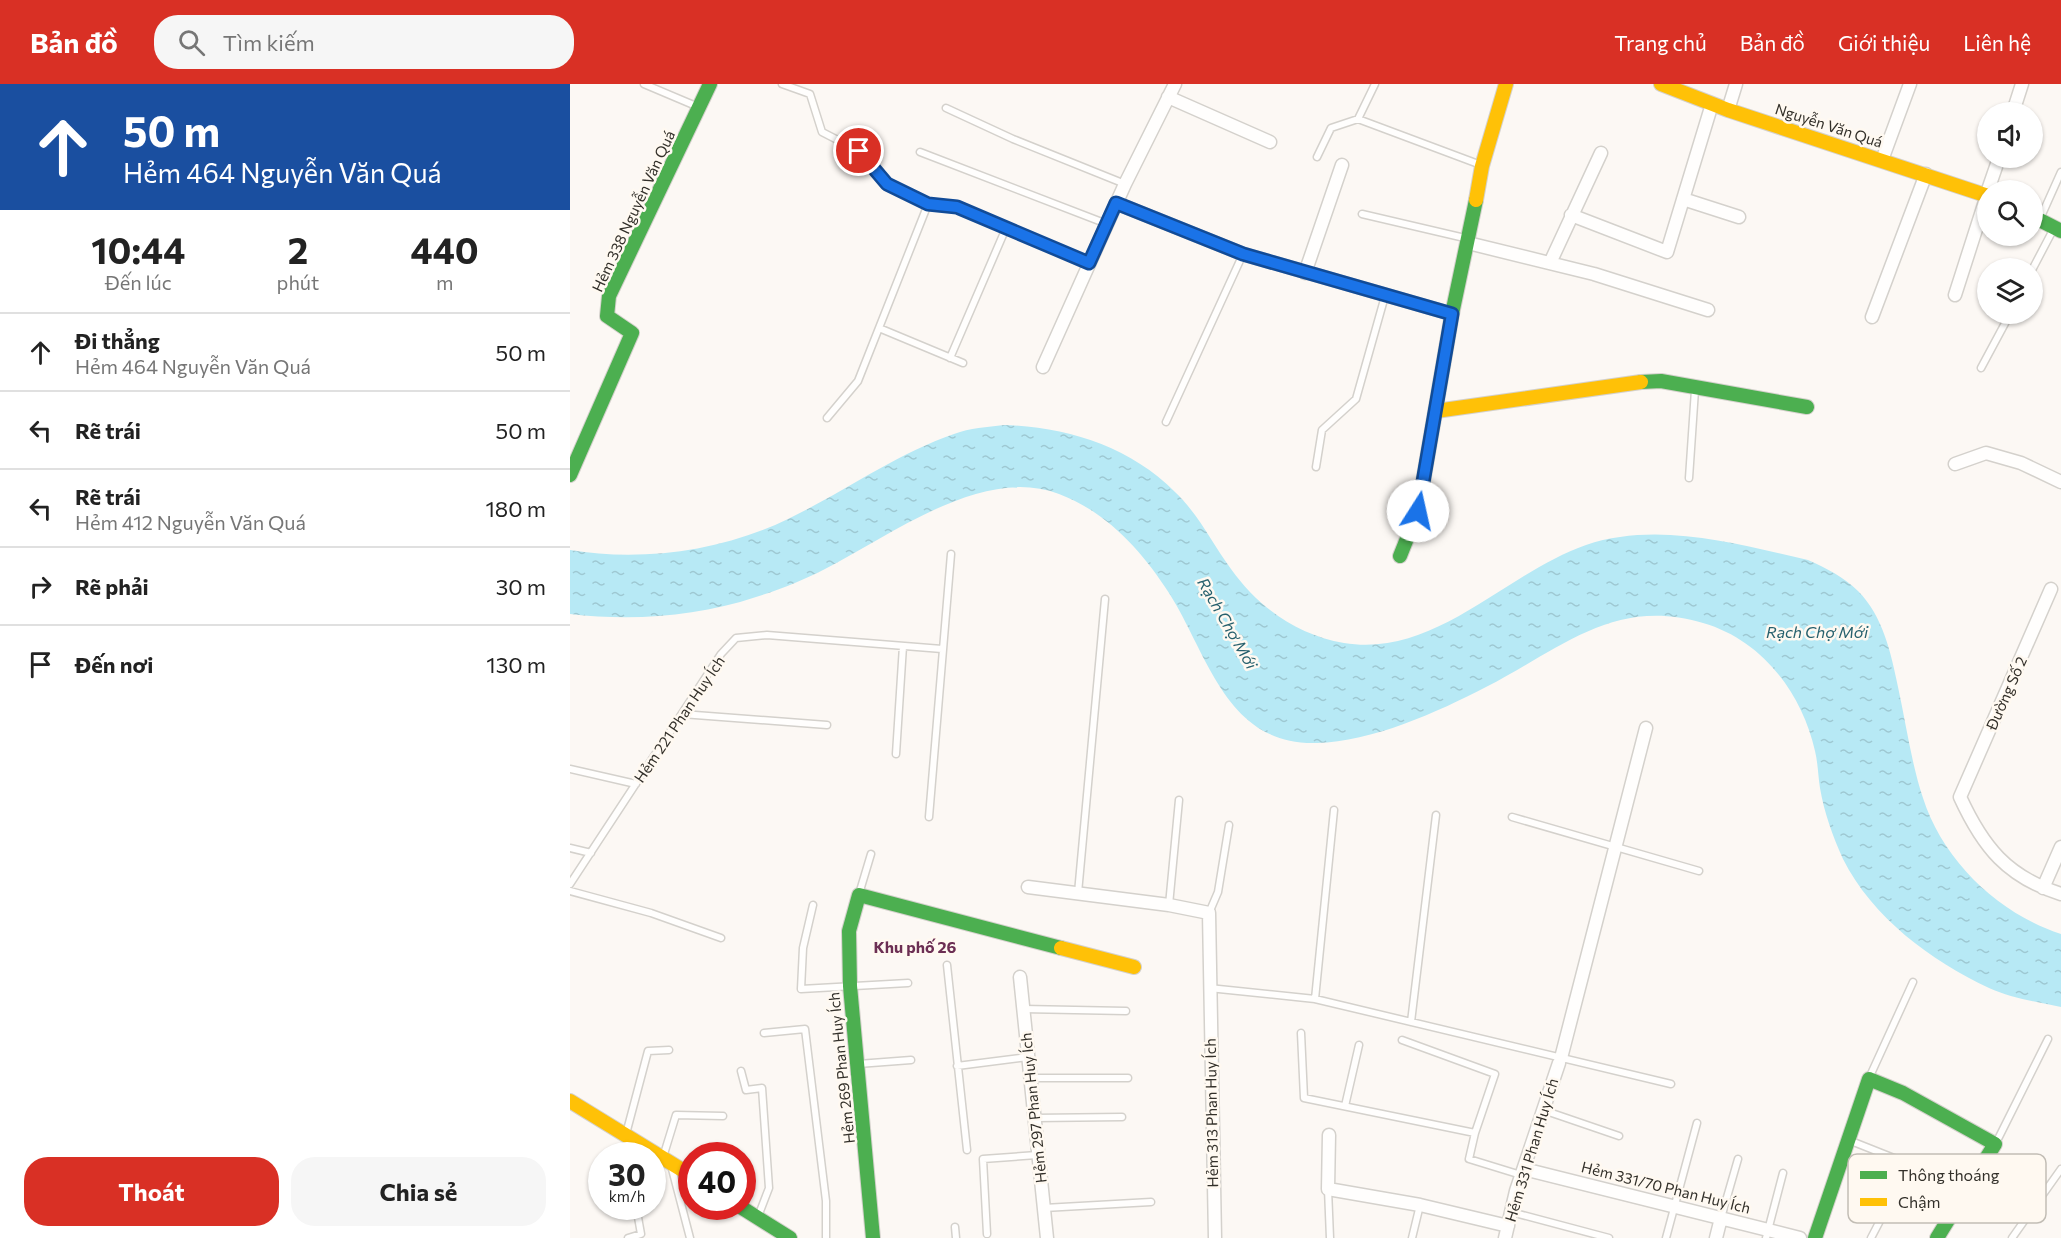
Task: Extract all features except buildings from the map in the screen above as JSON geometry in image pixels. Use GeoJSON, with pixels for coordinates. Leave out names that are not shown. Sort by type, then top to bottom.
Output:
{"type":"FeatureCollection","features":[{"type":"Feature","properties":{"kind":"street","name":"Hẻm 338 Nguyễn Văn Quá"},"geometry":{"type":"LineString","coordinates":[[570,475],[632,333],[607,316],[609,296],[710,84]]}},
{"type":"Feature","properties":{"kind":"street"},"geometry":{"type":"LineString","coordinates":[[1043,367],[1116,203],[1175,84]]}},
{"type":"Feature","properties":{"kind":"street"},"geometry":{"type":"LineString","coordinates":[[1400,556],[1418,511],[1452,314],[1469,241],[1482,166],[1506,84]]}},
{"type":"Feature","properties":{"kind":"street","name":"Nguyễn Văn Quá"},"geometry":{"type":"LineString","coordinates":[[1660,84],[1728,110],[1977,190]]}},
{"type":"Feature","properties":{"kind":"street"},"geometry":{"type":"LineString","coordinates":[[1728,110],[1736,84]]}},
{"type":"Feature","properties":{"kind":"street"},"geometry":{"type":"LineString","coordinates":[[1882,160],[1910,84]]}},
{"type":"Feature","properties":{"kind":"street"},"geometry":{"type":"LineString","coordinates":[[2016,102],[2022,84]]}},
{"type":"Feature","properties":{"kind":"street"},"geometry":{"type":"LineString","coordinates":[[1168,97],[1270,142]]}},
{"type":"Feature","properties":{"kind":"street"},"geometry":{"type":"LineString","coordinates":[[1571,215],[1667,252],[1712,104]]}},
{"type":"Feature","properties":{"kind":"street"},"geometry":{"type":"LineString","coordinates":[[1550,263],[1601,153]]}},
{"type":"Feature","properties":{"kind":"street"},"geometry":{"type":"LineString","coordinates":[[1305,273],[1342,165]]}},
{"type":"Feature","properties":{"kind":"street"},"geometry":{"type":"LineString","coordinates":[[1872,317],[1926,174]]}},
{"type":"Feature","properties":{"kind":"street"},"geometry":{"type":"LineString","coordinates":[[1683,199],[1739,217]]}},
{"type":"Feature","properties":{"kind":"street"},"geometry":{"type":"LineString","coordinates":[[1116,203],[1243,254],[1452,314]]}},
{"type":"Feature","properties":{"kind":"street"},"geometry":{"type":"LineString","coordinates":[[2043,222],[2058,229]]}},
{"type":"Feature","properties":{"kind":"street"},"geometry":{"type":"LineString","coordinates":[[1955,295],[1977,225]]}},
{"type":"Feature","properties":{"kind":"street"},"geometry":{"type":"LineString","coordinates":[[1469,241],[1708,310]]}},
{"type":"Feature","properties":{"kind":"street"},"geometry":{"type":"LineString","coordinates":[[1436,411],[1619,384],[1661,381],[1807,407]]}},
{"type":"Feature","properties":{"kind":"street"},"geometry":{"type":"LineString","coordinates":[[1955,464],[1986,453],[2021,463],[2061,482]]}},
{"type":"Feature","properties":{"kind":"street","name":"Đường Số 2"},"geometry":{"type":"LineString","coordinates":[[2043,888],[2014,871],[1992,852],[1977,834],[1960,797],[2051,589]]}},
{"type":"Feature","properties":{"kind":"street","name":"Hẻm 331 Phan Huy Ích"},"geometry":{"type":"LineString","coordinates":[[1506,1232],[1542,1109],[1560,1060],[1646,728]]}},
{"type":"Feature","properties":{"kind":"street"},"geometry":{"type":"LineString","coordinates":[[2061,847],[2043,888],[2061,894]]}},
{"type":"Feature","properties":{"kind":"street"},"geometry":{"type":"LineString","coordinates":[[1028,886],[1169,905],[1209,913]]}},
{"type":"Feature","properties":{"kind":"street"},"geometry":{"type":"LineString","coordinates":[[858,895],[1134,967]]}},
{"type":"Feature","properties":{"kind":"street","name":"Hẻm 269 Phan Huy Ích"},"geometry":{"type":"LineString","coordinates":[[858,895],[849,931],[850,986],[873,1238]]}},
{"type":"Feature","properties":{"kind":"street","name":"Hẻm 313 Phan Huy Ích"},"geometry":{"type":"LineString","coordinates":[[1209,913],[1208,988],[1215,1238]]}},
{"type":"Feature","properties":{"kind":"street","name":"Hẻm 297 Phan Huy Ích"},"geometry":{"type":"LineString","coordinates":[[1020,977],[1047,1238]]}},
{"type":"Feature","properties":{"kind":"street"},"geometry":{"type":"LineString","coordinates":[[1815,1238],[1869,1079],[1903,1093],[1995,1144],[1989,1154]]}},
{"type":"Feature","properties":{"kind":"street"},"geometry":{"type":"LineString","coordinates":[[570,1101],[637,1142]]}},
{"type":"Feature","properties":{"kind":"street"},"geometry":{"type":"LineString","coordinates":[[1329,1135],[1328,1189],[1419,1204],[1506,1232]]}},
{"type":"Feature","properties":{"kind":"street","name":"Hẻm 331/70 Phan Huy Ích"},"geometry":{"type":"LineString","coordinates":[[1523,1172],[1675,1206],[1721,1218],[1767,1234],[1799,1238]]}},
{"type":"Feature","properties":{"kind":"street"},"geometry":{"type":"LineString","coordinates":[[758,1218],[773,1234],[790,1238]]}},
{"type":"Feature","properties":{"kind":"street"},"geometry":{"type":"LineString","coordinates":[[1716,1238],[1721,1218]]}},
{"type":"Feature","properties":{"kind":"street"},"geometry":{"type":"LineString","coordinates":[[1937,1238],[1946,1223]]}},
{"type":"Feature","properties":{"kind":"lane"},"geometry":{"type":"LineString","coordinates":[[645,84],[699,108]]}},
{"type":"Feature","properties":{"kind":"lane"},"geometry":{"type":"LineString","coordinates":[[782,84],[810,94],[822,132],[859,151],[887,184],[928,204],[957,207],[1089,263]]}},
{"type":"Feature","properties":{"kind":"lane"},"geometry":{"type":"LineString","coordinates":[[1358,119],[1376,84]]}},
{"type":"Feature","properties":{"kind":"lane"},"geometry":{"type":"LineString","coordinates":[[946,108],[1013,139],[1125,184]]}},
{"type":"Feature","properties":{"kind":"lane"},"geometry":{"type":"LineString","coordinates":[[1317,157],[1331,128],[1358,119],[1482,166]]}},
{"type":"Feature","properties":{"kind":"lane"},"geometry":{"type":"LineString","coordinates":[[920,152],[1107,224]]}},
{"type":"Feature","properties":{"kind":"lane"},"geometry":{"type":"LineString","coordinates":[[2043,205],[2061,172]]}},
{"type":"Feature","properties":{"kind":"lane"},"geometry":{"type":"LineString","coordinates":[[827,418],[858,381],[928,204]]}},
{"type":"Feature","properties":{"kind":"lane"},"geometry":{"type":"LineString","coordinates":[[1362,214],[1469,241]]}},
{"type":"Feature","properties":{"kind":"lane"},"geometry":{"type":"LineString","coordinates":[[950,358],[1006,228]]}},
{"type":"Feature","properties":{"kind":"lane"},"geometry":{"type":"LineString","coordinates":[[2040,258],[2058,229]]}},
{"type":"Feature","properties":{"kind":"lane"},"geometry":{"type":"LineString","coordinates":[[1166,422],[1243,254]]}},
{"type":"Feature","properties":{"kind":"lane"},"geometry":{"type":"LineString","coordinates":[[1316,467],[1322,430],[1356,399],[1385,296]]}},
{"type":"Feature","properties":{"kind":"lane"},"geometry":{"type":"LineString","coordinates":[[1981,368],[2005,324]]}},
{"type":"Feature","properties":{"kind":"lane"},"geometry":{"type":"LineString","coordinates":[[879,328],[963,363]]}},
{"type":"Feature","properties":{"kind":"lane"},"geometry":{"type":"LineString","coordinates":[[1689,478],[1695,387]]}},
{"type":"Feature","properties":{"kind":"lane"},"geometry":{"type":"LineString","coordinates":[[929,818],[951,554]]}},
{"type":"Feature","properties":{"kind":"lane"},"geometry":{"type":"LineString","coordinates":[[1078,893],[1105,599]]}},
{"type":"Feature","properties":{"kind":"lane","name":"Hẻm 221 Phan Huy Ích"},"geometry":{"type":"LineString","coordinates":[[570,884],[721,654],[736,638],[767,635],[942,649]]}},
{"type":"Feature","properties":{"kind":"lane"},"geometry":{"type":"LineString","coordinates":[[896,754],[903,646]]}},
{"type":"Feature","properties":{"kind":"lane"},"geometry":{"type":"LineString","coordinates":[[682,714],[827,725]]}},
{"type":"Feature","properties":{"kind":"lane"},"geometry":{"type":"LineString","coordinates":[[570,769],[636,784]]}},
{"type":"Feature","properties":{"kind":"lane"},"geometry":{"type":"LineString","coordinates":[[1169,905],[1179,800]]}},
{"type":"Feature","properties":{"kind":"lane"},"geometry":{"type":"LineString","coordinates":[[1315,999],[1334,810]]}},
{"type":"Feature","properties":{"kind":"lane"},"geometry":{"type":"LineString","coordinates":[[1411,1022],[1436,815]]}},
{"type":"Feature","properties":{"kind":"lane"},"geometry":{"type":"LineString","coordinates":[[1512,818],[1699,871]]}},
{"type":"Feature","properties":{"kind":"lane"},"geometry":{"type":"LineString","coordinates":[[1209,913],[1218,892],[1229,825]]}},
{"type":"Feature","properties":{"kind":"lane"},"geometry":{"type":"LineString","coordinates":[[570,848],[591,852]]}},
{"type":"Feature","properties":{"kind":"lane","name":"Hẻm 269 Phan Huy Ích"},"geometry":{"type":"LineString","coordinates":[[858,895],[871,854]]}},
{"type":"Feature","properties":{"kind":"lane"},"geometry":{"type":"LineString","coordinates":[[570,891],[651,913],[722,938]]}},
{"type":"Feature","properties":{"kind":"lane"},"geometry":{"type":"LineString","coordinates":[[813,905],[802,948],[801,988],[908,983]]}},
{"type":"Feature","properties":{"kind":"lane"},"geometry":{"type":"LineString","coordinates":[[946,965],[967,1150]]}},
{"type":"Feature","properties":{"kind":"lane"},"geometry":{"type":"LineString","coordinates":[[1869,1079],[1912,982]]}},
{"type":"Feature","properties":{"kind":"lane"},"geometry":{"type":"LineString","coordinates":[[1208,988],[1315,999],[1560,1060],[1671,1083]]}},
{"type":"Feature","properties":{"kind":"lane"},"geometry":{"type":"LineString","coordinates":[[1023,1009],[1126,1011]]}},
{"type":"Feature","properties":{"kind":"lane"},"geometry":{"type":"LineString","coordinates":[[764,1033],[805,1029],[826,1201],[826,1238]]}},
{"type":"Feature","properties":{"kind":"lane"},"geometry":{"type":"LineString","coordinates":[[1301,1033],[1304,1098],[1475,1132]]}},
{"type":"Feature","properties":{"kind":"lane"},"geometry":{"type":"LineString","coordinates":[[1995,1144],[2048,1039]]}},
{"type":"Feature","properties":{"kind":"lane"},"geometry":{"type":"LineString","coordinates":[[1402,1040],[1495,1074],[1475,1132],[1469,1159],[1523,1172]]}},
{"type":"Feature","properties":{"kind":"lane"},"geometry":{"type":"LineString","coordinates":[[1345,1106],[1359,1045]]}},
{"type":"Feature","properties":{"kind":"lane"},"geometry":{"type":"LineString","coordinates":[[626,1134],[648,1051],[669,1050]]}},
{"type":"Feature","properties":{"kind":"lane"},"geometry":{"type":"LineString","coordinates":[[957,1066],[1028,1057]]}},
{"type":"Feature","properties":{"kind":"lane"},"geometry":{"type":"LineString","coordinates":[[858,1064],[910,1060]]}},
{"type":"Feature","properties":{"kind":"lane"},"geometry":{"type":"LineString","coordinates":[[741,1071],[746,1090],[762,1088],[769,1188],[758,1218]]}},
{"type":"Feature","properties":{"kind":"lane"},"geometry":{"type":"LineString","coordinates":[[1030,1078],[1128,1078]]}},
{"type":"Feature","properties":{"kind":"lane"},"geometry":{"type":"LineString","coordinates":[[1542,1109],[1619,1136]]}},
{"type":"Feature","properties":{"kind":"lane"},"geometry":{"type":"LineString","coordinates":[[665,1142],[676,1114],[723,1116]]}},
{"type":"Feature","properties":{"kind":"lane"},"geometry":{"type":"LineString","coordinates":[[1034,1119],[1122,1117]]}},
{"type":"Feature","properties":{"kind":"lane"},"geometry":{"type":"LineString","coordinates":[[1666,1238],[1697,1123]]}},
{"type":"Feature","properties":{"kind":"lane"},"geometry":{"type":"LineString","coordinates":[[1847,1140],[1883,1154]]}},
{"type":"Feature","properties":{"kind":"lane"},"geometry":{"type":"LineString","coordinates":[[987,1234],[983,1159],[1037,1155]]}},
{"type":"Feature","properties":{"kind":"lane"},"geometry":{"type":"LineString","coordinates":[[1721,1218],[1737,1159]]}},
{"type":"Feature","properties":{"kind":"lane"},"geometry":{"type":"LineString","coordinates":[[2046,1190],[2061,1169]]}},
{"type":"Feature","properties":{"kind":"lane"},"geometry":{"type":"LineString","coordinates":[[1767,1234],[1783,1173]]}},
{"type":"Feature","properties":{"kind":"lane"},"geometry":{"type":"LineString","coordinates":[[666,1175],[690,1238]]}},
{"type":"Feature","properties":{"kind":"lane"},"geometry":{"type":"LineString","coordinates":[[1328,1189],[1330,1238]]}},
{"type":"Feature","properties":{"kind":"lane"},"geometry":{"type":"LineString","coordinates":[[1043,1208],[1151,1202]]}},
{"type":"Feature","properties":{"kind":"lane"},"geometry":{"type":"LineString","coordinates":[[1412,1238],[1419,1204]]}},
{"type":"Feature","properties":{"kind":"lane"},"geometry":{"type":"LineString","coordinates":[[1511,1212],[1609,1238]]}},
{"type":"Feature","properties":{"kind":"lane"},"geometry":{"type":"LineString","coordinates":[[628,1238],[640,1234],[638,1220]]}},
{"type":"Feature","properties":{"kind":"lane"},"geometry":{"type":"LineString","coordinates":[[1871,1238],[1879,1223]]}},
{"type":"Feature","properties":{"kind":"lane"},"geometry":{"type":"LineString","coordinates":[[2012,1238],[2023,1223]]}},
{"type":"Feature","properties":{"kind":"lane"},"geometry":{"type":"LineString","coordinates":[[956,1227],[956,1238]]}},
{"type":"Feature","properties":{"kind":"water","name":"Rạch Chợ Mới"},"geometry":{"type":"Polygon","coordinates":[[[1004,425],[1074,435],[1096,442],[1138,462],[1184,501],[1242,583],[1266,607],[1310,633],[1344,643],[1377,644],[1409,638],[1440,626],[1556,558],[1586,545],[1613,538],[1669,535],[1726,542],[1808,560],[1828,570],[1847,581],[1858,591],[1880,623],[1892,661],[1923,798],[1944,843],[1976,882],[1995,899],[2038,925],[2061,934],[2061,1007],[2006,994],[1967,977],[1925,951],[1905,935],[1870,900],[1855,880],[1839,851],[1824,806],[1816,756],[1809,730],[1789,689],[1761,656],[1744,642],[1703,623],[1671,616],[1642,616],[1614,622],[1563,643],[1467,697],[1404,724],[1338,741],[1317,743],[1286,740],[1261,729],[1240,713],[1209,668],[1169,593],[1147,562],[1122,534],[1093,511],[1076,502],[1059,494],[1030,488],[999,489],[969,496],[938,508],[809,577],[733,604],[664,616],[617,617],[570,614],[570,550],[625,555],[653,554],[709,546],[736,539],[788,519],[933,442],[966,430],[1004,425]]]}},
{"type":"Feature","properties":{"kind":"traffic: fast"},"geometry":{"type":"LineString","coordinates":[[570,475],[632,333],[607,316],[609,296],[710,84]]}},
{"type":"Feature","properties":{"kind":"traffic: fast"},"geometry":{"type":"LineString","coordinates":[[1400,556],[1418,511],[1452,314],[1476,200]]}},
{"type":"Feature","properties":{"kind":"traffic: fast"},"geometry":{"type":"LineString","coordinates":[[2043,222],[2061,231]]}},
{"type":"Feature","properties":{"kind":"traffic: fast"},"geometry":{"type":"LineString","coordinates":[[1641,382],[1661,381],[1807,407]]}},
{"type":"Feature","properties":{"kind":"traffic: fast"},"geometry":{"type":"LineString","coordinates":[[873,1238],[850,986],[849,931],[859,895],[1061,948]]}},
{"type":"Feature","properties":{"kind":"traffic: fast"},"geometry":{"type":"LineString","coordinates":[[1815,1238],[1869,1079],[1903,1093],[1995,1144],[1989,1154]]}},
{"type":"Feature","properties":{"kind":"traffic: fast"},"geometry":{"type":"LineString","coordinates":[[756,1217],[790,1238]]}},
{"type":"Feature","properties":{"kind":"traffic: fast"},"geometry":{"type":"LineString","coordinates":[[1937,1238],[1946,1223]]}},
{"type":"Feature","properties":{"kind":"traffic: slow"},"geometry":{"type":"LineString","coordinates":[[1476,200],[1482,166],[1506,84]]}},
{"type":"Feature","properties":{"kind":"traffic: slow"},"geometry":{"type":"LineString","coordinates":[[1661,84],[1728,110],[1977,192]]}},
{"type":"Feature","properties":{"kind":"traffic: slow"},"geometry":{"type":"LineString","coordinates":[[1436,411],[1641,382]]}},
{"type":"Feature","properties":{"kind":"traffic: slow"},"geometry":{"type":"LineString","coordinates":[[1061,948],[1134,967]]}},
{"type":"Feature","properties":{"kind":"traffic: slow"},"geometry":{"type":"LineString","coordinates":[[570,1101],[678,1167]]}},
{"type":"Feature","properties":{"kind":"district","name":"Khu phố 26"},"geometry":{"type":"Point","coordinates":[915,946]}},
{"type":"Feature","properties":{"kind":"route"},"geometry":{"type":"LineString","coordinates":[[859,151],[887,184],[928,204],[957,207],[1089,263],[1116,203],[1243,254],[1452,314],[1418,511]]}}]}
